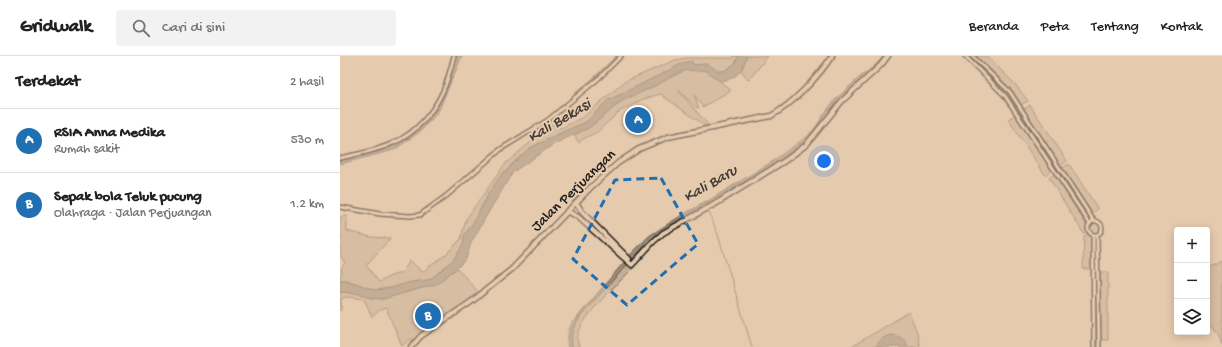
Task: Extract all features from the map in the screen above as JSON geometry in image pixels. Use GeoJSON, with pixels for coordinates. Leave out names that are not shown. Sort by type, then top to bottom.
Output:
{"type":"FeatureCollection","features":[{"type":"Feature","properties":{"kind":"main road","name":"Jalan Perjuangan"},"geometry":{"type":"LineString","coordinates":[[411,347],[421,336],[471,302],[503,277],[576,202],[614,166],[646,145],[668,137],[762,119],[774,114],[785,106],[817,76],[832,56]]}},
{"type":"Feature","properties":{"kind":"main road"},"geometry":{"type":"LineString","coordinates":[[567,211],[578,217],[632,263],[663,233],[724,199],[786,160],[806,145],[842,101],[882,65],[888,56]]}},
{"type":"Feature","properties":{"kind":"main road"},"geometry":{"type":"LineString","coordinates":[[576,202],[582,212],[626,258]]}},
{"type":"Feature","properties":{"kind":"street"},"geometry":{"type":"LineString","coordinates":[[340,158],[391,144],[404,138],[417,127],[433,108],[442,92],[454,56]]}},
{"type":"Feature","properties":{"kind":"street"},"geometry":{"type":"LineString","coordinates":[[340,207],[380,214],[410,216],[420,215],[445,197],[498,152],[538,127],[555,114],[599,78],[621,56]]}},
{"type":"Feature","properties":{"kind":"street"},"geometry":{"type":"LineString","coordinates":[[965,56],[1005,96],[1090,224],[1089,230],[1093,235],[1097,342],[1100,347]]}},
{"type":"Feature","properties":{"kind":"street"},"geometry":{"type":"LineString","coordinates":[[972,56],[1010,92],[1094,221],[1098,222],[1102,226],[1101,232],[1098,235],[1097,342],[1094,347]]}},
{"type":"Feature","properties":{"kind":"street"},"geometry":{"type":"LineString","coordinates":[[1090,224],[1094,221]]}},
{"type":"Feature","properties":{"kind":"street"},"geometry":{"type":"LineString","coordinates":[[1093,235],[1098,235]]}},
{"type":"Feature","properties":{"kind":"highlighted area"},"geometry":{"type":"Polygon","coordinates":[[[661,178],[698,244],[627,305],[573,259],[615,180],[661,178]]]}},
{"type":"Feature","properties":{"kind":"shaded area"},"geometry":{"type":"Polygon","coordinates":[[[454,56],[462,56],[438,112],[421,131],[394,150],[340,164],[340,158],[391,144],[417,127],[433,108],[442,92],[454,56]]]}},
{"type":"Feature","properties":{"kind":"shaded area"},"geometry":{"type":"Polygon","coordinates":[[[616,56],[621,56],[576,98],[574,94],[616,56]]]}},
{"type":"Feature","properties":{"kind":"shaded area"},"geometry":{"type":"Polygon","coordinates":[[[734,56],[738,56],[735,64],[724,71],[718,71],[707,64],[693,65],[687,62],[607,101],[586,122],[530,148],[512,164],[490,191],[473,223],[464,236],[464,242],[453,260],[428,280],[375,290],[346,280],[340,280],[340,274],[342,273],[341,268],[345,263],[340,255],[340,241],[342,239],[340,236],[340,217],[347,216],[347,231],[371,237],[391,238],[366,265],[379,282],[403,272],[410,260],[422,272],[445,255],[461,239],[466,219],[505,164],[552,124],[561,128],[583,117],[624,82],[675,60],[687,58],[733,58],[734,56]]]}},
{"type":"Feature","properties":{"kind":"shaded area"},"geometry":{"type":"Polygon","coordinates":[[[738,56],[747,56],[741,71],[734,77],[721,81],[714,78],[704,70],[686,70],[674,75],[657,85],[622,101],[590,127],[554,144],[513,172],[471,243],[466,259],[436,284],[383,299],[370,298],[363,294],[340,292],[340,280],[346,280],[375,290],[428,280],[453,260],[464,242],[464,236],[473,223],[490,191],[503,172],[507,171],[512,164],[530,148],[586,122],[607,101],[681,64],[692,61],[693,65],[707,64],[718,71],[724,71],[735,64],[738,56]]]}},
{"type":"Feature","properties":{"kind":"shaded area"},"geometry":{"type":"Polygon","coordinates":[[[747,56],[768,56],[749,80],[741,71],[747,56]]]}},
{"type":"Feature","properties":{"kind":"shaded area"},"geometry":{"type":"Polygon","coordinates":[[[883,56],[886,56],[882,63],[848,93],[832,109],[809,138],[787,157],[664,229],[652,238],[580,316],[572,335],[572,347],[569,347],[571,328],[579,315],[630,255],[649,236],[801,144],[835,100],[875,65],[883,56]]]}},
{"type":"Feature","properties":{"kind":"shaded area"},"geometry":{"type":"Polygon","coordinates":[[[976,56],[987,56],[1015,84],[1028,101],[1021,105],[1012,90],[976,56]]]}},
{"type":"Feature","properties":{"kind":"shaded area"},"geometry":{"type":"Polygon","coordinates":[[[686,70],[707,71],[731,90],[703,107],[694,95],[699,108],[697,108],[678,90],[710,127],[707,127],[660,94],[641,100],[619,112],[597,132],[583,139],[579,143],[574,135],[590,127],[622,101],[686,70]]]}},
{"type":"Feature","properties":{"kind":"shaded area"},"geometry":{"type":"Polygon","coordinates":[[[1030,105],[1067,161],[1060,166],[1023,110],[1030,105]]]}},
{"type":"Feature","properties":{"kind":"shaded area"},"geometry":{"type":"Polygon","coordinates":[[[1016,114],[1052,170],[1045,175],[1008,119],[1016,114]]]}},
{"type":"Feature","properties":{"kind":"shaded area"},"geometry":{"type":"Polygon","coordinates":[[[1069,164],[1098,209],[1091,214],[1061,169],[1069,164]]]}},
{"type":"Feature","properties":{"kind":"shaded area"},"geometry":{"type":"Polygon","coordinates":[[[1054,174],[1087,226],[1087,231],[1084,234],[1049,178],[1054,174]]]}},
{"type":"Feature","properties":{"kind":"shaded area"},"geometry":{"type":"Polygon","coordinates":[[[1095,221],[1100,223],[1102,228],[1100,233],[1095,235],[1090,233],[1088,228],[1090,223],[1095,221]]]}},
{"type":"Feature","properties":{"kind":"shaded area"},"geometry":{"type":"Polygon","coordinates":[[[1089,234],[1091,238],[1092,269],[1083,269],[1084,236],[1089,234]]]}},
{"type":"Feature","properties":{"kind":"shaded area"},"geometry":{"type":"Polygon","coordinates":[[[1222,261],[1222,346],[1218,333],[1210,323],[1210,267],[1222,261]]]}},
{"type":"Feature","properties":{"kind":"shaded area"},"geometry":{"type":"Polygon","coordinates":[[[628,263],[633,268],[587,318],[578,335],[579,347],[572,347],[571,335],[580,318],[628,263]]]}},
{"type":"Feature","properties":{"kind":"shaded area"},"geometry":{"type":"Polygon","coordinates":[[[457,268],[479,293],[414,342],[411,339],[402,346],[386,308],[380,310],[372,317],[364,299],[346,297],[341,299],[341,305],[343,307],[340,311],[340,292],[364,294],[370,298],[383,299],[436,284],[457,268]]]}},
{"type":"Feature","properties":{"kind":"shaded area"},"geometry":{"type":"Polygon","coordinates":[[[1100,272],[1108,272],[1108,340],[1101,340],[1100,272]]]}},
{"type":"Feature","properties":{"kind":"shaded area"},"geometry":{"type":"Polygon","coordinates":[[[909,312],[917,332],[920,347],[851,347],[909,312]]]}},
{"type":"Feature","properties":{"kind":"shaded area"},"geometry":{"type":"Polygon","coordinates":[[[890,335],[901,338],[908,347],[875,347],[883,338],[890,335]]]}},
{"type":"Feature","properties":{"kind":"waterway","name":"Kali Baru"},"geometry":{"type":"LineString","coordinates":[[775,161],[809,137],[812,133]]}},
{"type":"Feature","properties":{"kind":"waterway"},"geometry":{"type":"LineString","coordinates":[[709,212],[718,235],[752,347]]}},
{"type":"Feature","properties":{"kind":"waterway","name":"Kali Baru"},"geometry":{"type":"LineString","coordinates":[[569,347],[569,335],[574,323]]}},
{"type":"Feature","properties":{"kind":"place","name":"RSIA Anna Medika"},"geometry":{"type":"Point","coordinates":[638,120]}},
{"type":"Feature","properties":{"kind":"place","name":"Sepak bola Teluk pucung"},"geometry":{"type":"Point","coordinates":[428,316]}},
{"type":"Feature","properties":{"kind":"water label","name":"Kali Bekasi"},"geometry":{"type":"Point","coordinates":[560,122]}}]}
